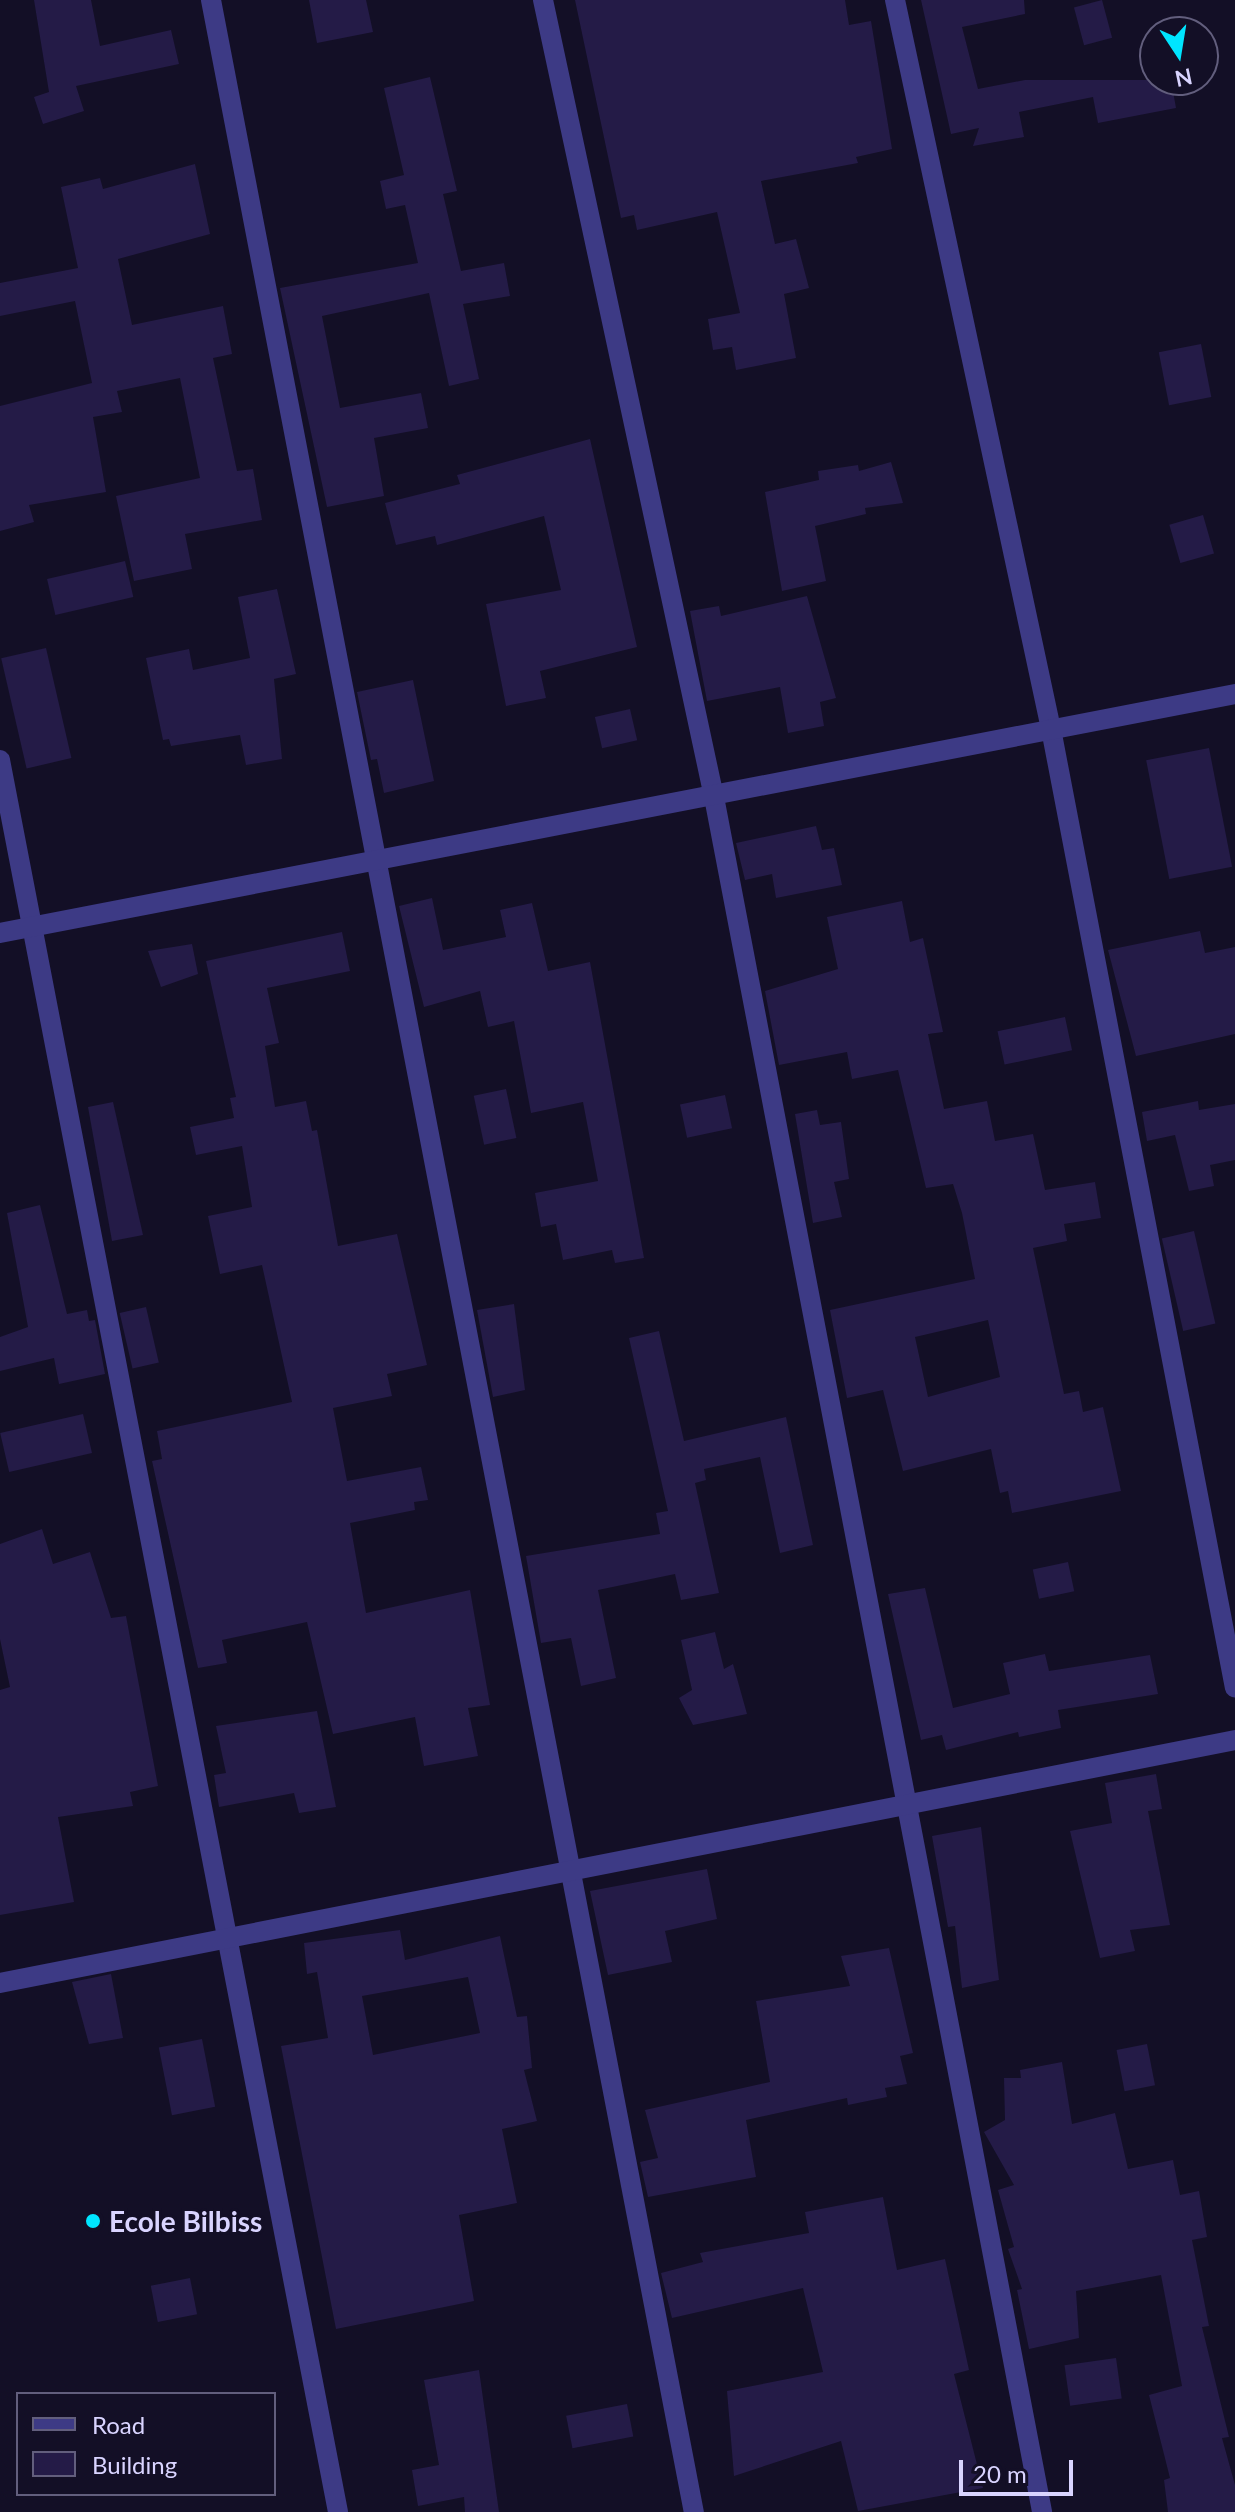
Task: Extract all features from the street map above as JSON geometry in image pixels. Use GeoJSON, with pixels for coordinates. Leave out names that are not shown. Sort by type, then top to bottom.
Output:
{"type":"FeatureCollection","features":[{"type":"Feature","properties":{"kind":"street"},"geometry":{"type":"LineString","coordinates":[[211,0],[694,2512]]}},
{"type":"Feature","properties":{"kind":"street"},"geometry":{"type":"LineString","coordinates":[[543,0],[714,797],[1042,2512]]}},
{"type":"Feature","properties":{"kind":"street"},"geometry":{"type":"LineString","coordinates":[[895,0],[1051,729],[1235,1688]]}},
{"type":"Feature","properties":{"kind":"street"},"geometry":{"type":"LineString","coordinates":[[0,933],[1235,694]]}},
{"type":"Feature","properties":{"kind":"street"},"geometry":{"type":"LineString","coordinates":[[0,760],[225,1939],[338,2512]]}},
{"type":"Feature","properties":{"kind":"street"},"geometry":{"type":"LineString","coordinates":[[0,1983],[1235,1740]]}},
{"type":"Feature","properties":{"kind":"building"},"geometry":{"type":"Polygon","coordinates":[[[34,0],[91,0],[100,46],[171,30],[179,64],[76,86],[84,111],[43,124],[34,97],[49,92],[34,0]]]}},
{"type":"Feature","properties":{"kind":"building"},"geometry":{"type":"Polygon","coordinates":[[[309,0],[366,0],[373,32],[317,43],[309,0]]]}},
{"type":"Feature","properties":{"kind":"building"},"geometry":{"type":"Polygon","coordinates":[[[575,0],[845,0],[849,25],[871,21],[892,149],[856,157],[858,163],[761,181],[775,244],[796,239],[809,288],[784,294],[796,358],[736,370],[732,347],[713,350],[708,319],[740,313],[717,212],[637,230],[634,215],[621,218],[575,0]]]}},
{"type":"Feature","properties":{"kind":"building"},"geometry":{"type":"Polygon","coordinates":[[[921,0],[1024,0],[1025,14],[962,27],[978,89],[1025,80],[1139,80],[1139,96],[1174,96],[1176,108],[1098,123],[1093,97],[1019,112],[1024,137],[973,146],[979,128],[951,134],[921,0]]]}},
{"type":"Feature","properties":{"kind":"building"},"geometry":{"type":"Polygon","coordinates":[[[1102,0],[1112,38],[1084,45],[1074,8],[1102,0]]]}},
{"type":"Feature","properties":{"kind":"building"},"geometry":{"type":"Polygon","coordinates":[[[430,77],[457,191],[443,194],[461,271],[504,263],[510,296],[463,304],[479,379],[449,386],[429,293],[322,316],[340,408],[421,393],[428,428],[374,438],[384,496],[327,507],[280,288],[418,263],[405,205],[386,209],[380,181],[404,175],[384,88],[430,77]]]}},
{"type":"Feature","properties":{"kind":"building"},"geometry":{"type":"Polygon","coordinates":[[[195,164],[210,234],[118,259],[132,325],[223,306],[232,354],[213,358],[237,471],[253,469],[262,520],[185,534],[192,569],[134,581],[116,496],[200,478],[180,378],[117,391],[122,412],[93,417],[106,492],[29,505],[34,522],[0,531],[0,406],[92,383],[75,301],[0,316],[0,283],[78,268],[61,187],[100,178],[103,189],[195,164]]]}},
{"type":"Feature","properties":{"kind":"building"},"geometry":{"type":"Polygon","coordinates":[[[1201,344],[1211,397],[1169,405],[1159,352],[1201,344]]]}},
{"type":"Feature","properties":{"kind":"building"},"geometry":{"type":"Polygon","coordinates":[[[590,439],[637,647],[540,671],[546,698],[506,706],[486,604],[561,590],[544,516],[437,545],[435,536],[396,545],[385,503],[460,484],[457,475],[590,439]]]}},
{"type":"Feature","properties":{"kind":"building"},"geometry":{"type":"Polygon","coordinates":[[[891,462],[903,503],[865,508],[866,514],[815,526],[826,581],[782,591],[765,492],[819,480],[818,471],[858,465],[859,471],[891,462]]]}},
{"type":"Feature","properties":{"kind":"building"},"geometry":{"type":"Polygon","coordinates":[[[1203,515],[1214,553],[1180,563],[1169,525],[1203,515]]]}},
{"type":"Feature","properties":{"kind":"building"},"geometry":{"type":"Polygon","coordinates":[[[125,561],[133,597],[55,615],[47,579],[125,561]]]}},
{"type":"Feature","properties":{"kind":"building"},"geometry":{"type":"Polygon","coordinates":[[[277,589],[296,674],[274,679],[282,759],[246,765],[240,735],[171,746],[169,739],[163,740],[146,658],[189,649],[193,670],[250,658],[238,597],[277,589]]]}},
{"type":"Feature","properties":{"kind":"building"},"geometry":{"type":"Polygon","coordinates":[[[807,596],[836,698],[820,702],[824,726],[788,733],[780,687],[707,701],[690,611],[719,606],[721,616],[807,596]]]}},
{"type":"Feature","properties":{"kind":"building"},"geometry":{"type":"Polygon","coordinates":[[[46,648],[71,758],[27,768],[1,658],[46,648]]]}},
{"type":"Feature","properties":{"kind":"building"},"geometry":{"type":"Polygon","coordinates":[[[413,680],[434,781],[384,793],[377,759],[371,760],[357,692],[413,680]]]}},
{"type":"Feature","properties":{"kind":"building"},"geometry":{"type":"Polygon","coordinates":[[[630,709],[637,740],[602,748],[595,717],[630,709]]]}},
{"type":"Feature","properties":{"kind":"building"},"geometry":{"type":"Polygon","coordinates":[[[1209,748],[1232,867],[1169,879],[1146,760],[1209,748]]]}},
{"type":"Feature","properties":{"kind":"building"},"geometry":{"type":"Polygon","coordinates":[[[816,826],[822,850],[834,848],[842,885],[776,898],[772,874],[745,880],[736,843],[816,826]]]}},
{"type":"Feature","properties":{"kind":"building"},"geometry":{"type":"Polygon","coordinates":[[[432,898],[443,950],[506,937],[500,910],[532,903],[548,971],[590,962],[644,1258],[615,1263],[612,1250],[563,1260],[556,1224],[541,1227],[535,1193],[598,1181],[583,1102],[531,1113],[514,1021],[488,1027],[480,991],[424,1007],[399,906],[432,898]]]}},
{"type":"Feature","properties":{"kind":"building"},"geometry":{"type":"Polygon","coordinates":[[[902,901],[910,942],[923,938],[943,1032],[928,1034],[944,1109],[987,1101],[995,1141],[1033,1134],[1045,1190],[1095,1182],[1101,1218],[1064,1224],[1067,1241],[1033,1248],[1064,1394],[1079,1391],[1083,1412],[1103,1407],[1121,1491],[1012,1513],[1008,1491],[1000,1493],[991,1449],[903,1471],[883,1390],[847,1398],[830,1310],[975,1279],[953,1184],[926,1188],[898,1070],[852,1079],[847,1052],[779,1065],[765,991],[838,969],[827,917],[902,901]],[[988,1320],[915,1337],[928,1397],[1000,1377],[988,1320]]]}},
{"type":"Feature","properties":{"kind":"building"},"geometry":{"type":"Polygon","coordinates":[[[1200,931],[1205,953],[1235,947],[1235,1034],[1136,1056],[1108,950],[1200,931]]]}},
{"type":"Feature","properties":{"kind":"building"},"geometry":{"type":"Polygon","coordinates":[[[342,932],[350,971],[267,988],[279,1043],[265,1046],[275,1107],[306,1101],[312,1131],[317,1130],[338,1246],[397,1234],[427,1365],[387,1374],[392,1396],[333,1408],[347,1481],[421,1467],[428,1500],[414,1502],[415,1510],[350,1523],[366,1613],[470,1590],[490,1705],[468,1708],[478,1756],[424,1766],[415,1717],[333,1734],[307,1622],[222,1640],[227,1663],[198,1668],[152,1461],[162,1459],[157,1431],[292,1402],[262,1265],[220,1274],[208,1216],[252,1207],[242,1146],[196,1155],[190,1127],[234,1118],[230,1098],[236,1097],[206,961],[342,932]]]}},
{"type":"Feature","properties":{"kind":"building"},"geometry":{"type":"Polygon","coordinates":[[[192,944],[198,974],[161,987],[148,951],[192,944]]]}},
{"type":"Feature","properties":{"kind":"building"},"geometry":{"type":"Polygon","coordinates":[[[1065,1017],[1072,1050],[1005,1065],[998,1031],[1065,1017]]]}},
{"type":"Feature","properties":{"kind":"building"},"geometry":{"type":"Polygon","coordinates":[[[506,1089],[516,1138],[484,1145],[474,1096],[506,1089]]]}},
{"type":"Feature","properties":{"kind":"building"},"geometry":{"type":"Polygon","coordinates":[[[725,1095],[732,1128],[687,1138],[680,1105],[725,1095]]]}},
{"type":"Feature","properties":{"kind":"building"},"geometry":{"type":"Polygon","coordinates":[[[1198,1101],[1199,1110],[1235,1104],[1235,1160],[1210,1165],[1214,1186],[1189,1191],[1175,1135],[1147,1141],[1142,1112],[1198,1101]]]}},
{"type":"Feature","properties":{"kind":"building"},"geometry":{"type":"Polygon","coordinates":[[[113,1102],[143,1235],[112,1241],[88,1107],[113,1102]]]}},
{"type":"Feature","properties":{"kind":"building"},"geometry":{"type":"Polygon","coordinates":[[[817,1110],[820,1125],[841,1122],[849,1179],[834,1182],[842,1217],[813,1223],[795,1114],[817,1110]]]}},
{"type":"Feature","properties":{"kind":"building"},"geometry":{"type":"Polygon","coordinates":[[[40,1205],[67,1314],[87,1310],[89,1321],[95,1320],[105,1374],[59,1384],[54,1358],[0,1371],[0,1337],[28,1327],[7,1213],[40,1205]]]}},
{"type":"Feature","properties":{"kind":"building"},"geometry":{"type":"Polygon","coordinates":[[[1194,1231],[1215,1324],[1183,1331],[1162,1238],[1194,1231]]]}},
{"type":"Feature","properties":{"kind":"building"},"geometry":{"type":"Polygon","coordinates":[[[514,1304],[525,1390],[493,1397],[477,1310],[514,1304]]]}},
{"type":"Feature","properties":{"kind":"building"},"geometry":{"type":"Polygon","coordinates":[[[146,1307],[159,1363],[133,1369],[120,1313],[146,1307]]]}},
{"type":"Feature","properties":{"kind":"building"},"geometry":{"type":"Polygon","coordinates":[[[659,1331],[684,1441],[786,1417],[813,1545],[780,1553],[760,1457],[704,1469],[706,1480],[695,1483],[719,1593],[681,1600],[675,1574],[598,1590],[616,1678],[581,1686],[571,1638],[541,1643],[526,1556],[660,1534],[656,1513],[668,1511],[629,1338],[659,1331]]]}},
{"type":"Feature","properties":{"kind":"building"},"geometry":{"type":"Polygon","coordinates":[[[83,1414],[92,1453],[9,1472],[0,1433],[83,1414]]]}},
{"type":"Feature","properties":{"kind":"building"},"geometry":{"type":"Polygon","coordinates":[[[42,1529],[53,1564],[90,1552],[111,1618],[126,1616],[158,1786],[130,1792],[133,1806],[58,1817],[74,1902],[0,1915],[0,1690],[10,1687],[0,1639],[0,1544],[42,1529]]]}},
{"type":"Feature","properties":{"kind":"building"},"geometry":{"type":"Polygon","coordinates":[[[1068,1562],[1074,1591],[1039,1599],[1033,1569],[1068,1562]]]}},
{"type":"Feature","properties":{"kind":"building"},"geometry":{"type":"Polygon","coordinates":[[[925,1588],[953,1708],[1010,1694],[1003,1663],[1045,1654],[1049,1671],[1150,1655],[1158,1694],[1058,1710],[1061,1728],[1019,1737],[1018,1732],[946,1750],[942,1735],[921,1740],[888,1594],[925,1588]]]}},
{"type":"Feature","properties":{"kind":"building"},"geometry":{"type":"Polygon","coordinates":[[[715,1632],[724,1669],[733,1664],[747,1714],[693,1725],[679,1698],[692,1690],[681,1640],[715,1632]]]}},
{"type":"Feature","properties":{"kind":"building"},"geometry":{"type":"Polygon","coordinates":[[[317,1711],[336,1807],[299,1813],[294,1793],[219,1807],[214,1775],[226,1773],[216,1726],[317,1711]]]}},
{"type":"Feature","properties":{"kind":"building"},"geometry":{"type":"Polygon","coordinates":[[[1156,1774],[1162,1809],[1148,1811],[1170,1925],[1130,1930],[1135,1951],[1100,1958],[1070,1831],[1112,1823],[1105,1783],[1156,1774]]]}},
{"type":"Feature","properties":{"kind":"building"},"geometry":{"type":"Polygon","coordinates":[[[981,1827],[999,1980],[962,1988],[955,1926],[948,1927],[932,1836],[981,1827]]]}},
{"type":"Feature","properties":{"kind":"building"},"geometry":{"type":"Polygon","coordinates":[[[707,1869],[717,1919],[665,1931],[672,1962],[608,1975],[590,1891],[707,1869]]]}},
{"type":"Feature","properties":{"kind":"building"},"geometry":{"type":"Polygon","coordinates":[[[400,1930],[405,1960],[500,1936],[517,2017],[527,2016],[532,2068],[524,2070],[537,2121],[502,2129],[517,2203],[459,2215],[474,2301],[336,2329],[281,2046],[328,2038],[317,1972],[307,1974],[304,1943],[400,1930]],[[468,1977],[362,1996],[373,2055],[480,2033],[468,1977]]]}},
{"type":"Feature","properties":{"kind":"building"},"geometry":{"type":"Polygon","coordinates":[[[889,1948],[913,2053],[900,2056],[907,2084],[885,2088],[887,2097],[848,2105],[847,2098],[746,2120],[756,2177],[648,2197],[640,2162],[658,2158],[645,2110],[770,2082],[756,2001],[850,1986],[841,1956],[889,1948]]]}},
{"type":"Feature","properties":{"kind":"building"},"geometry":{"type":"Polygon","coordinates":[[[111,1974],[123,2038],[89,2044],[72,1982],[111,1974]]]}},
{"type":"Feature","properties":{"kind":"building"},"geometry":{"type":"Polygon","coordinates":[[[202,2039],[215,2107],[172,2115],[159,2047],[202,2039]]]}},
{"type":"Feature","properties":{"kind":"building"},"geometry":{"type":"Polygon","coordinates":[[[1147,2044],[1155,2085],[1125,2091],[1117,2050],[1147,2044]]]}},
{"type":"Feature","properties":{"kind":"building"},"geometry":{"type":"Polygon","coordinates":[[[1062,2062],[1072,2124],[1115,2113],[1128,2169],[1173,2160],[1180,2195],[1199,2191],[1207,2237],[1192,2240],[1209,2326],[1202,2327],[1229,2437],[1222,2438],[1235,2485],[1235,2512],[1168,2512],[1164,2480],[1170,2478],[1149,2395],[1182,2386],[1161,2275],[1076,2291],[1079,2338],[1029,2349],[1017,2290],[1022,2289],[1008,2249],[1014,2247],[998,2190],[1014,2185],[984,2132],[1005,2120],[1004,2078],[1021,2078],[1020,2070],[1062,2062]]]}},
{"type":"Feature","properties":{"kind":"building"},"geometry":{"type":"Polygon","coordinates":[[[883,2197],[897,2270],[945,2259],[969,2370],[954,2374],[983,2488],[858,2511],[841,2441],[734,2476],[727,2391],[823,2372],[803,2288],[672,2318],[661,2273],[703,2262],[700,2253],[809,2233],[805,2212],[883,2197]]]}},
{"type":"Feature","properties":{"kind":"building"},"geometry":{"type":"Polygon","coordinates":[[[190,2278],[197,2314],[158,2322],[151,2286],[190,2278]]]}},
{"type":"Feature","properties":{"kind":"building"},"geometry":{"type":"Polygon","coordinates":[[[1116,2358],[1122,2399],[1070,2406],[1065,2365],[1116,2358]]]}},
{"type":"Feature","properties":{"kind":"building"},"geometry":{"type":"Polygon","coordinates":[[[479,2370],[499,2512],[465,2512],[464,2497],[418,2506],[412,2470],[439,2465],[424,2380],[479,2370]]]}},
{"type":"Feature","properties":{"kind":"building"},"geometry":{"type":"Polygon","coordinates":[[[627,2404],[633,2436],[572,2448],[566,2416],[627,2404]]]}},
{"type":"Feature","properties":{"kind":"place","name":"Ecole Bilbiss"},"geometry":{"type":"Point","coordinates":[93,2221]}}]}
